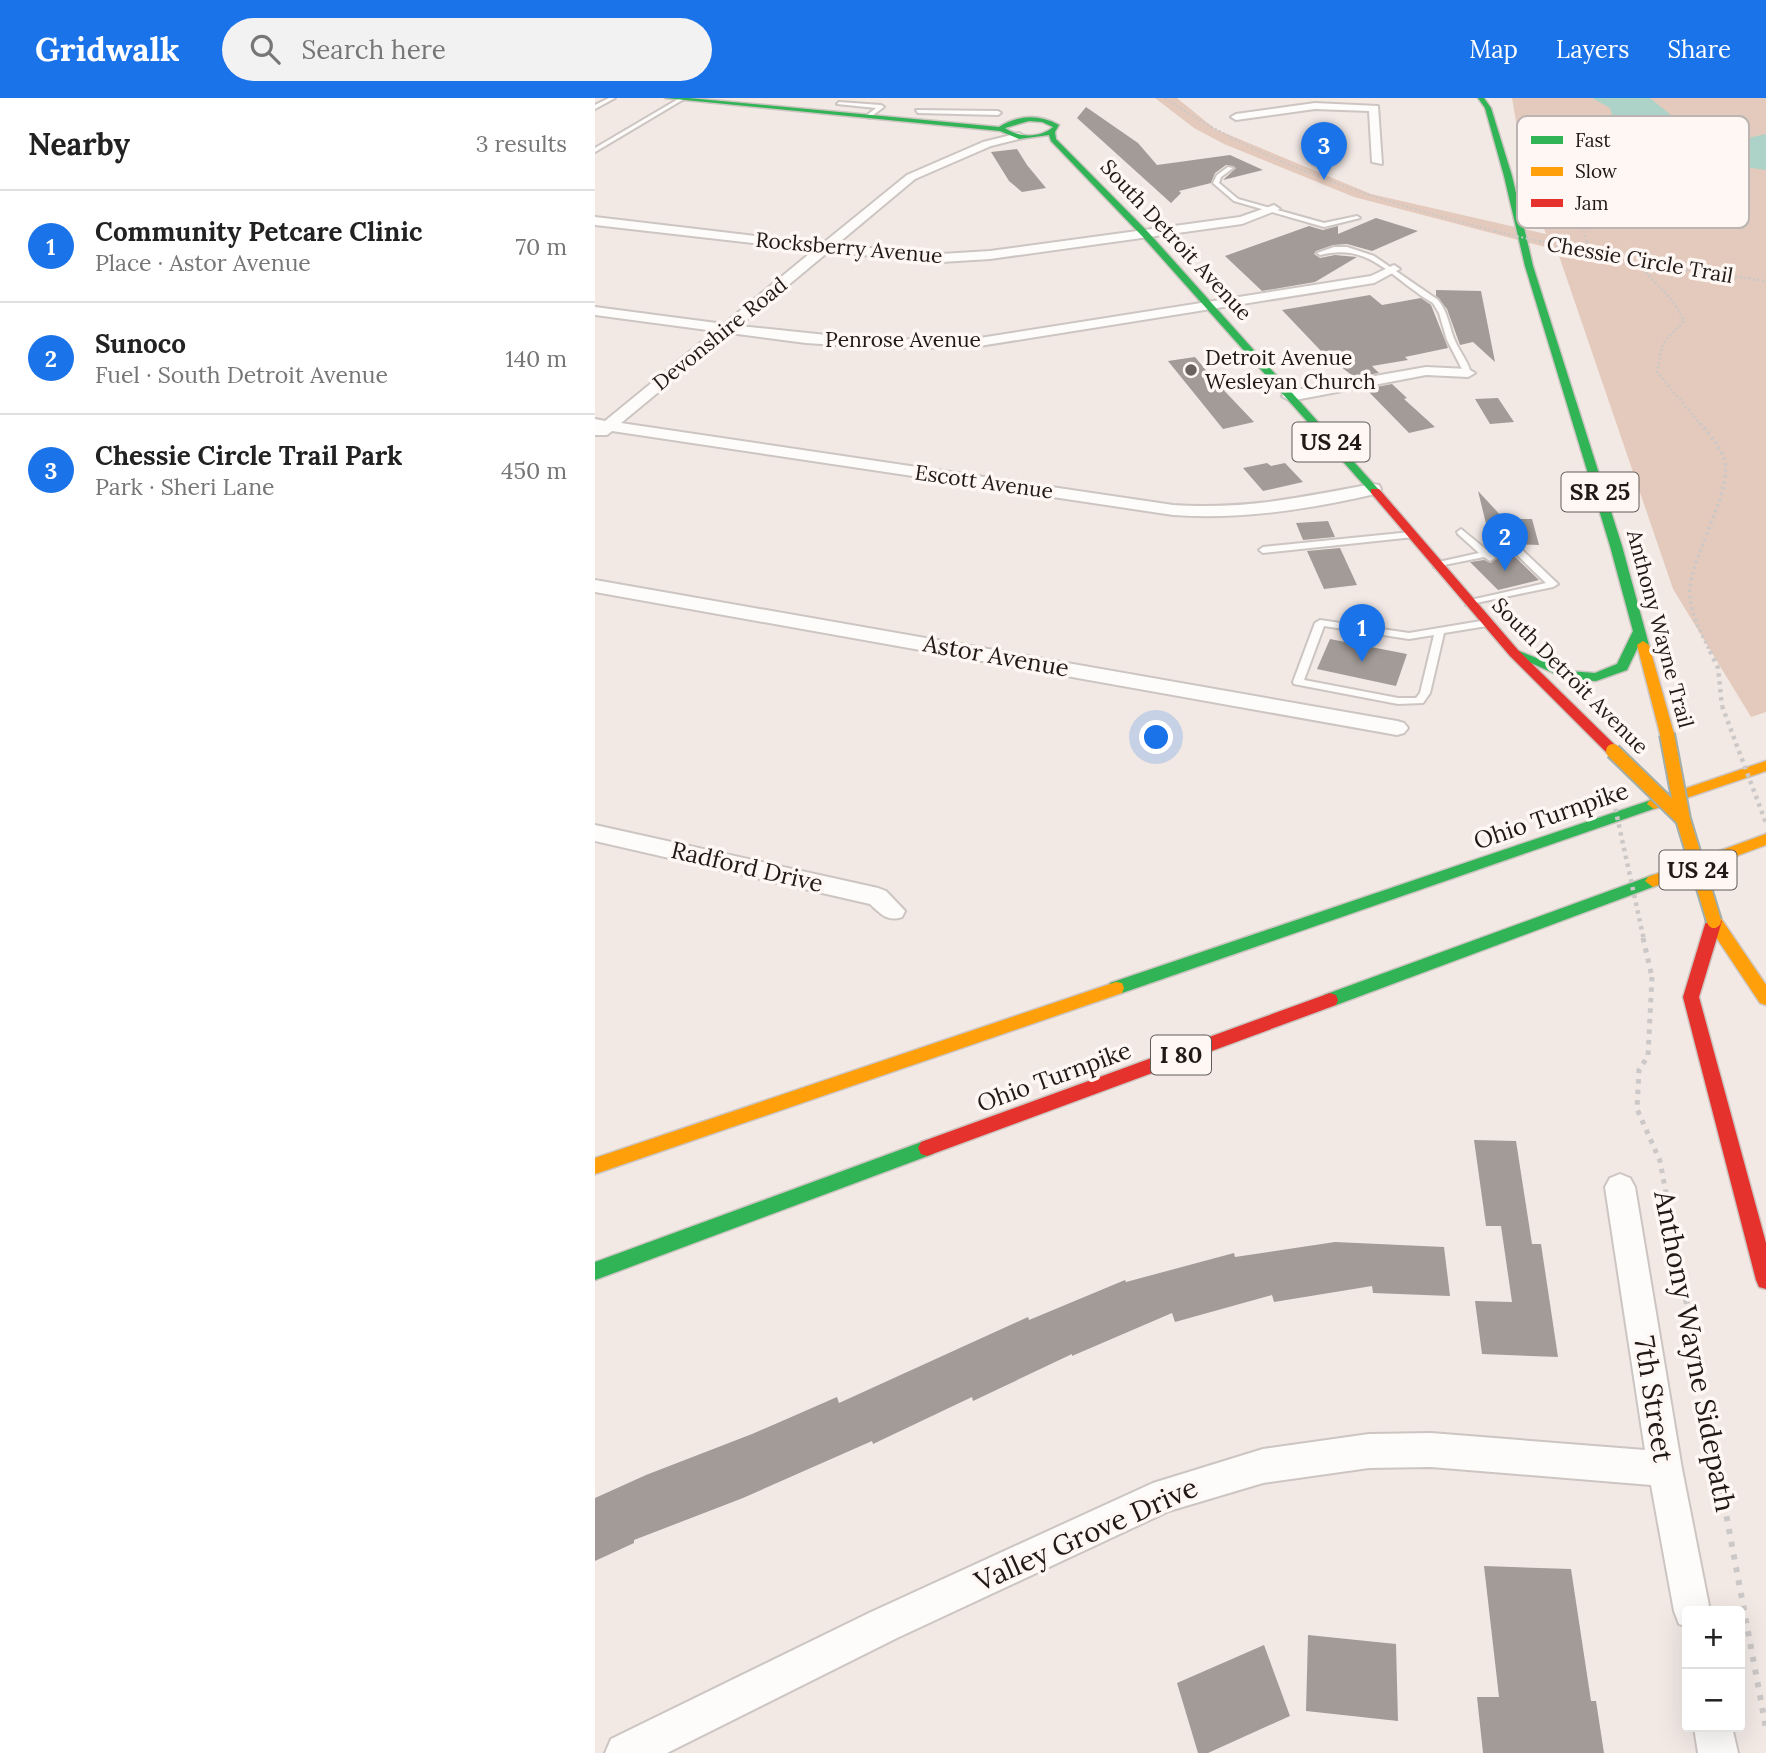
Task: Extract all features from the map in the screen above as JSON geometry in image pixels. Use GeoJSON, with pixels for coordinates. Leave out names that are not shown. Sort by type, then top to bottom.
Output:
{"type":"FeatureCollection","features":[{"type":"Feature","properties":{"kind":"main road"},"geometry":{"type":"LineString","coordinates":[[675,99],[869,116],[912,115],[937,122],[1012,129],[1048,126]]}},
{"type":"Feature","properties":{"kind":"main road","name":"Anthony Wayne Trail"},"geometry":{"type":"LineString","coordinates":[[1487,101],[1517,215]]}},
{"type":"Feature","properties":{"kind":"main road","name":"South Detroit Avenue"},"geometry":{"type":"LineString","coordinates":[[1065,154],[1012,129],[1020,113],[1020,103],[1043,116],[1053,140],[1065,154],[1145,234],[1210,306],[1514,653],[1683,819]]}},
{"type":"Feature","properties":{"kind":"main road","name":"Anthony Wayne Trail"},"geometry":{"type":"LineString","coordinates":[[1520,228],[1529,266],[1584,438],[1639,631],[1667,734],[1683,819],[1714,921],[1766,998]]}},
{"type":"Feature","properties":{"kind":"main road"},"geometry":{"type":"LineString","coordinates":[[1514,653],[1567,675],[1597,677],[1622,667],[1639,631]]}},
{"type":"Feature","properties":{"kind":"main road","name":"Ohio Turnpike"},"geometry":{"type":"LineString","coordinates":[[595,1167],[1766,766]]}},
{"type":"Feature","properties":{"kind":"main road","name":"Ohio Turnpike"},"geometry":{"type":"LineString","coordinates":[[595,1271],[1766,839]]}},
{"type":"Feature","properties":{"kind":"main road","name":"US 24"},"geometry":{"type":"LineString","coordinates":[[1714,921],[1691,997],[1766,1280]]}},
{"type":"Feature","properties":{"kind":"street"},"geometry":{"type":"LineString","coordinates":[[1283,98],[1297,107]]}},
{"type":"Feature","properties":{"kind":"street"},"geometry":{"type":"LineString","coordinates":[[1235,117],[1315,102],[1374,108],[1378,162]]}},
{"type":"Feature","properties":{"kind":"street","name":"Devonshire Road"},"geometry":{"type":"LineString","coordinates":[[987,144],[1012,129]]}},
{"type":"Feature","properties":{"kind":"street","name":"Devonshire Road"},"geometry":{"type":"LineString","coordinates":[[599,429],[728,328],[911,177],[987,144],[1012,129]]}},
{"type":"Feature","properties":{"kind":"street","name":"Rocksberry Avenue"},"geometry":{"type":"LineString","coordinates":[[595,221],[904,256],[970,257],[1243,220],[1274,209]]}},
{"type":"Feature","properties":{"kind":"street","name":"Penrose Avenue"},"geometry":{"type":"LineString","coordinates":[[595,311],[806,339],[865,343],[967,344],[1374,279],[1394,269]]}},
{"type":"Feature","properties":{"kind":"street"},"geometry":{"type":"LineString","coordinates":[[1290,396],[1426,371],[1468,373]]}},
{"type":"Feature","properties":{"kind":"street","name":"Escott Avenue"},"geometry":{"type":"LineString","coordinates":[[599,429],[1173,510],[1251,512],[1373,489]]}},
{"type":"Feature","properties":{"kind":"street","name":"Astor Avenue"},"geometry":{"type":"LineString","coordinates":[[595,586],[1397,728]]}},
{"type":"Feature","properties":{"kind":"street","name":"Radford Drive"},"geometry":{"type":"LineString","coordinates":[[595,833],[878,897],[893,911]]}},
{"type":"Feature","properties":{"kind":"street","name":"7th Street"},"geometry":{"type":"LineString","coordinates":[[1620,1187],[1665,1469],[1691,1606]]}},
{"type":"Feature","properties":{"kind":"street","name":"Valley Grove Drive"},"geometry":{"type":"LineString","coordinates":[[625,1753],[896,1620],[1165,1495],[1207,1480],[1263,1466],[1369,1451],[1431,1450],[1665,1469]]}},
{"type":"Feature","properties":{"kind":"street"},"geometry":{"type":"LineString","coordinates":[[1714,1732],[1718,1753]]}},
{"type":"Feature","properties":{"kind":"lane"},"geometry":{"type":"LineString","coordinates":[[595,107],[613,98]]}},
{"type":"Feature","properties":{"kind":"lane"},"geometry":{"type":"LineString","coordinates":[[824,112],[845,98]]}},
{"type":"Feature","properties":{"kind":"lane"},"geometry":{"type":"LineString","coordinates":[[595,150],[675,99]]}},
{"type":"Feature","properties":{"kind":"lane"},"geometry":{"type":"LineString","coordinates":[[839,103],[881,107],[869,116]]}},
{"type":"Feature","properties":{"kind":"lane"},"geometry":{"type":"LineString","coordinates":[[912,115],[924,105]]}},
{"type":"Feature","properties":{"kind":"lane"},"geometry":{"type":"LineString","coordinates":[[912,115],[998,113]]}},
{"type":"Feature","properties":{"kind":"lane"},"geometry":{"type":"LineString","coordinates":[[1230,167],[1216,180],[1226,194],[1244,204],[1274,209],[1324,225],[1357,218]]}},
{"type":"Feature","properties":{"kind":"lane"},"geometry":{"type":"LineString","coordinates":[[1320,253],[1347,248],[1394,269],[1417,290],[1437,303],[1468,373]]}},
{"type":"Feature","properties":{"kind":"lane"},"geometry":{"type":"LineString","coordinates":[[1461,532],[1488,556]]}},
{"type":"Feature","properties":{"kind":"lane"},"geometry":{"type":"LineString","coordinates":[[1263,550],[1411,535]]}},
{"type":"Feature","properties":{"kind":"lane"},"geometry":{"type":"LineString","coordinates":[[1437,565],[1475,559],[1515,548],[1553,584],[1521,588],[1469,603]]}},
{"type":"Feature","properties":{"kind":"lane"},"geometry":{"type":"LineString","coordinates":[[1440,631],[1425,694],[1419,701],[1398,701],[1298,682],[1320,623],[1409,636],[1487,623]]}},
{"type":"Feature","properties":{"kind":"path","name":"Chessie Circle Trail"},"geometry":{"type":"LineString","coordinates":[[1165,98],[1218,132],[1295,167],[1381,199],[1591,254],[1766,281]]}},
{"type":"Feature","properties":{"kind":"path"},"geometry":{"type":"LineString","coordinates":[[1513,117],[1517,124]]}},
{"type":"Feature","properties":{"kind":"path"},"geometry":{"type":"LineString","coordinates":[[1582,228],[1591,254]]}},
{"type":"Feature","properties":{"kind":"path"},"geometry":{"type":"LineString","coordinates":[[1644,263],[1644,270],[1675,304],[1684,321],[1666,336],[1657,352],[1657,372],[1715,441],[1725,460],[1725,480],[1698,553],[1690,589],[1696,622],[1718,668],[1722,706],[1766,823]]}},
{"type":"Feature","properties":{"kind":"path","name":"Anthony Wayne Sidepath"},"geometry":{"type":"LineString","coordinates":[[1605,789],[1613,798],[1652,977],[1648,1056],[1639,1070],[1637,1109],[1660,1161],[1766,1728]]}},
{"type":"Feature","properties":{"kind":"shaded area"},"geometry":{"type":"Polygon","coordinates":[[[1155,98],[1177,98],[1215,129],[1371,194],[1517,228],[1546,234],[1544,228],[1749,228],[1749,116],[1517,116],[1517,127],[1512,98],[1766,98],[1766,712],[1751,717],[1673,589],[1557,250],[1354,197],[1224,144],[1194,128],[1155,98]]]}},
{"type":"Feature","properties":{"kind":"water"},"geometry":{"type":"Polygon","coordinates":[[[1592,98],[1650,98],[1672,116],[1612,116],[1610,108],[1592,98]]]}},
{"type":"Feature","properties":{"kind":"water"},"geometry":{"type":"Polygon","coordinates":[[[1766,134],[1766,170],[1749,168],[1749,138],[1766,134]]]}},
{"type":"Feature","properties":{"kind":"building"},"geometry":{"type":"Polygon","coordinates":[[[1086,107],[1138,143],[1157,165],[1230,155],[1263,170],[1223,180],[1236,168],[1226,165],[1215,173],[1211,183],[1179,191],[1181,193],[1171,203],[1077,118],[1086,107]]]}},
{"type":"Feature","properties":{"kind":"building"},"geometry":{"type":"Polygon","coordinates":[[[1017,149],[1046,188],[1022,192],[1009,181],[991,152],[1017,149]]]}},
{"type":"Feature","properties":{"kind":"building"},"geometry":{"type":"Polygon","coordinates":[[[1376,218],[1418,231],[1372,251],[1347,244],[1333,245],[1316,251],[1314,254],[1320,258],[1335,255],[1357,257],[1315,282],[1262,291],[1225,256],[1309,226],[1323,230],[1338,226],[1338,234],[1376,218]]]}},
{"type":"Feature","properties":{"kind":"building"},"geometry":{"type":"Polygon","coordinates":[[[1436,290],[1481,291],[1495,362],[1473,342],[1460,345],[1447,309],[1436,296],[1436,290]]]}},
{"type":"Feature","properties":{"kind":"building"},"geometry":{"type":"Polygon","coordinates":[[[1370,295],[1382,305],[1421,298],[1431,305],[1448,348],[1405,357],[1408,360],[1372,366],[1379,373],[1354,377],[1321,351],[1282,310],[1370,295]]]}},
{"type":"Feature","properties":{"kind":"building"},"geometry":{"type":"Polygon","coordinates":[[[1195,357],[1254,422],[1223,429],[1168,361],[1195,357]]]}},
{"type":"Feature","properties":{"kind":"building"},"geometry":{"type":"Polygon","coordinates":[[[1392,384],[1407,398],[1404,399],[1435,427],[1409,433],[1366,389],[1392,384]]]}},
{"type":"Feature","properties":{"kind":"building"},"geometry":{"type":"Polygon","coordinates":[[[1498,398],[1514,422],[1490,424],[1475,399],[1498,398]]]}},
{"type":"Feature","properties":{"kind":"building"},"geometry":{"type":"Polygon","coordinates":[[[1267,463],[1271,466],[1285,463],[1303,482],[1263,491],[1243,468],[1267,463]]]}},
{"type":"Feature","properties":{"kind":"building"},"geometry":{"type":"Polygon","coordinates":[[[1478,491],[1504,519],[1532,519],[1539,545],[1502,544],[1504,546],[1492,548],[1478,491]]]}},
{"type":"Feature","properties":{"kind":"building"},"geometry":{"type":"Polygon","coordinates":[[[1328,521],[1335,537],[1303,540],[1296,523],[1328,521]]]}},
{"type":"Feature","properties":{"kind":"building"},"geometry":{"type":"Polygon","coordinates":[[[1340,548],[1357,585],[1324,589],[1307,551],[1340,548]]]}},
{"type":"Feature","properties":{"kind":"building"},"geometry":{"type":"Polygon","coordinates":[[[1512,554],[1539,580],[1498,590],[1470,562],[1484,560],[1491,563],[1497,558],[1512,554]]]}},
{"type":"Feature","properties":{"kind":"building"},"geometry":{"type":"Polygon","coordinates":[[[1330,639],[1407,654],[1396,686],[1317,669],[1330,639]]]}},
{"type":"Feature","properties":{"kind":"building"},"geometry":{"type":"Polygon","coordinates":[[[1474,1140],[1516,1141],[1532,1244],[1541,1244],[1558,1357],[1482,1354],[1475,1301],[1512,1302],[1501,1226],[1486,1226],[1474,1140]]]}},
{"type":"Feature","properties":{"kind":"building"},"geometry":{"type":"Polygon","coordinates":[[[1335,1242],[1444,1247],[1450,1296],[1373,1293],[1372,1286],[1274,1302],[1272,1295],[1175,1322],[1172,1313],[1072,1354],[973,1401],[972,1397],[873,1444],[872,1441],[743,1498],[634,1540],[634,1543],[595,1561],[595,1498],[646,1475],[752,1434],[837,1397],[839,1403],[1028,1317],[1029,1320],[1125,1280],[1126,1282],[1234,1253],[1235,1257],[1335,1242]]]}},
{"type":"Feature","properties":{"kind":"building"},"geometry":{"type":"Polygon","coordinates":[[[1484,1566],[1571,1569],[1591,1701],[1596,1701],[1604,1753],[1483,1753],[1477,1697],[1499,1697],[1484,1566]]]}},
{"type":"Feature","properties":{"kind":"building"},"geometry":{"type":"Polygon","coordinates":[[[1308,1635],[1396,1644],[1398,1721],[1306,1711],[1308,1635]]]}},
{"type":"Feature","properties":{"kind":"building"},"geometry":{"type":"Polygon","coordinates":[[[1264,1645],[1290,1716],[1208,1753],[1198,1753],[1177,1683],[1264,1645]]]}},
{"type":"Feature","properties":{"kind":"traffic: fast"},"geometry":{"type":"LineString","coordinates":[[668,98],[1002,129]]}},
{"type":"Feature","properties":{"kind":"traffic: fast"},"geometry":{"type":"LineString","coordinates":[[1481,98],[1488,108],[1517,215]]}},
{"type":"Feature","properties":{"kind":"traffic: fast"},"geometry":{"type":"LineString","coordinates":[[1052,132],[1019,137],[1001,128],[1029,119],[1043,120],[1057,126],[1052,132],[1053,140],[1145,234],[1375,491]]}},
{"type":"Feature","properties":{"kind":"traffic: fast"},"geometry":{"type":"LineString","coordinates":[[1520,228],[1529,266],[1616,546],[1643,645]]}},
{"type":"Feature","properties":{"kind":"traffic: fast"},"geometry":{"type":"LineString","coordinates":[[1514,653],[1567,675],[1596,677],[1622,667],[1639,631]]}},
{"type":"Feature","properties":{"kind":"traffic: fast"},"geometry":{"type":"LineString","coordinates":[[1116,988],[1654,804]]}},
{"type":"Feature","properties":{"kind":"traffic: fast"},"geometry":{"type":"LineString","coordinates":[[1330,1000],[1653,881]]}},
{"type":"Feature","properties":{"kind":"traffic: fast"},"geometry":{"type":"LineString","coordinates":[[595,1271],[927,1148]]}},
{"type":"Feature","properties":{"kind":"traffic: slow"},"geometry":{"type":"LineString","coordinates":[[1643,645],[1667,734]]}},
{"type":"Feature","properties":{"kind":"traffic: slow"},"geometry":{"type":"LineString","coordinates":[[1667,734],[1683,819],[1714,921]]}},
{"type":"Feature","properties":{"kind":"traffic: slow"},"geometry":{"type":"LineString","coordinates":[[1613,751],[1683,819]]}},
{"type":"Feature","properties":{"kind":"traffic: slow"},"geometry":{"type":"LineString","coordinates":[[1654,804],[1766,766]]}},
{"type":"Feature","properties":{"kind":"traffic: slow"},"geometry":{"type":"LineString","coordinates":[[1653,881],[1766,839]]}},
{"type":"Feature","properties":{"kind":"traffic: slow"},"geometry":{"type":"LineString","coordinates":[[1714,921],[1766,998]]}},
{"type":"Feature","properties":{"kind":"traffic: slow"},"geometry":{"type":"LineString","coordinates":[[595,1166],[1116,988]]}},
{"type":"Feature","properties":{"kind":"traffic: jam"},"geometry":{"type":"LineString","coordinates":[[1375,491],[1514,653],[1613,751]]}},
{"type":"Feature","properties":{"kind":"traffic: jam"},"geometry":{"type":"LineString","coordinates":[[1714,921],[1691,997],[1766,1280]]}},
{"type":"Feature","properties":{"kind":"traffic: jam"},"geometry":{"type":"LineString","coordinates":[[927,1148],[1330,1000]]}},
{"type":"Feature","properties":{"kind":"place","name":"Chessie Circle Trail Park"},"geometry":{"type":"Point","coordinates":[1324,180]}},
{"type":"Feature","properties":{"kind":"place","name":"Detroit Avenue Wesleyan Church"},"geometry":{"type":"Point","coordinates":[1191,370]}},
{"type":"Feature","properties":{"kind":"place","name":"Sunoco"},"geometry":{"type":"Point","coordinates":[1505,571]}},
{"type":"Feature","properties":{"kind":"place","name":"Community Petcare Clinic"},"geometry":{"type":"Point","coordinates":[1362,662]}}]}
